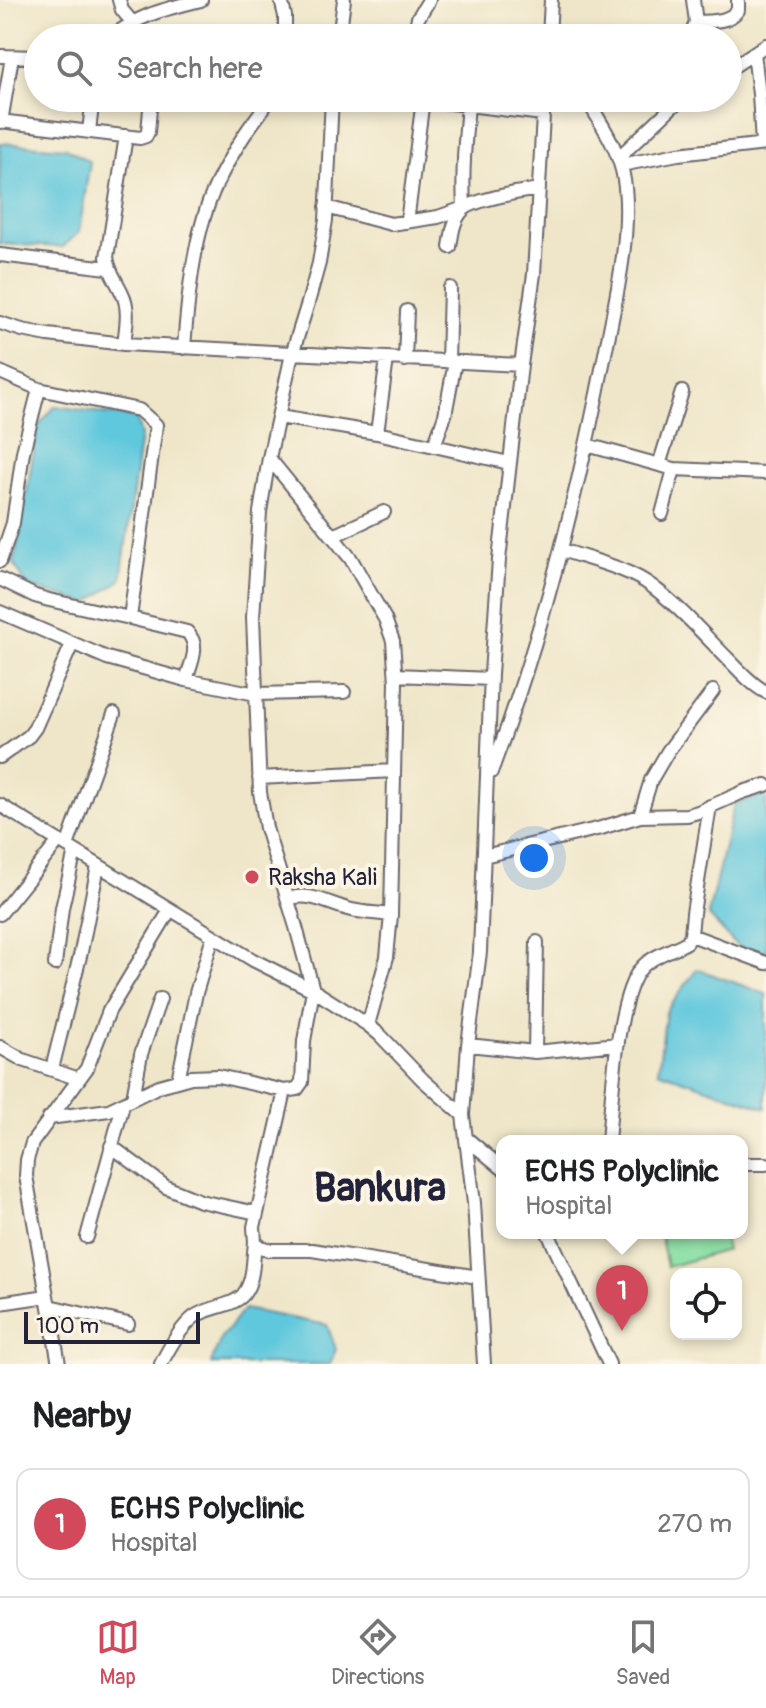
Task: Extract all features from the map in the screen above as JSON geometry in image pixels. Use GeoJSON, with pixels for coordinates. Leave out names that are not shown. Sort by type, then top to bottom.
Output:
{"type":"FeatureCollection","features":[{"type":"Feature","properties":{"kind":"street"},"geometry":{"type":"LineString","coordinates":[[119,0],[122,10],[132,22]]}},
{"type":"Feature","properties":{"kind":"street"},"geometry":{"type":"LineString","coordinates":[[129,24],[159,10],[201,0]]}},
{"type":"Feature","properties":{"kind":"street"},"geometry":{"type":"LineString","coordinates":[[281,0],[285,24]]}},
{"type":"Feature","properties":{"kind":"street"},"geometry":{"type":"LineString","coordinates":[[341,24],[344,0]]}},
{"type":"Feature","properties":{"kind":"street"},"geometry":{"type":"LineString","coordinates":[[416,24],[429,0]]}},
{"type":"Feature","properties":{"kind":"street"},"geometry":{"type":"LineString","coordinates":[[550,24],[551,0]]}},
{"type":"Feature","properties":{"kind":"street"},"geometry":{"type":"LineString","coordinates":[[693,0],[696,22],[720,21],[731,17],[738,10],[738,0]]}},
{"type":"Feature","properties":{"kind":"street"},"geometry":{"type":"LineString","coordinates":[[742,61],[766,45]]}},
{"type":"Feature","properties":{"kind":"street"},"geometry":{"type":"LineString","coordinates":[[619,161],[764,144],[754,53]]}},
{"type":"Feature","properties":{"kind":"street"},"geometry":{"type":"LineString","coordinates":[[6,56],[1,122],[140,138],[146,136],[150,112]]}},
{"type":"Feature","properties":{"kind":"street"},"geometry":{"type":"LineString","coordinates":[[89,131],[91,112]]}},
{"type":"Feature","properties":{"kind":"street"},"geometry":{"type":"LineString","coordinates":[[184,348],[190,285],[206,214],[216,184],[244,134],[262,112]]}},
{"type":"Feature","properties":{"kind":"street"},"geometry":{"type":"LineString","coordinates":[[49,1118],[109,1110],[159,1086],[191,1077],[218,1076],[285,1091],[297,1089],[302,1082],[304,1041],[313,990],[266,828],[259,778],[253,617],[260,512],[269,458],[292,354],[319,263],[326,207],[331,112]]}},
{"type":"Feature","properties":{"kind":"street"},"geometry":{"type":"LineString","coordinates":[[407,222],[415,112]]}},
{"type":"Feature","properties":{"kind":"street"},"geometry":{"type":"LineString","coordinates":[[450,247],[455,223],[464,208],[468,112]]}},
{"type":"Feature","properties":{"kind":"street"},"geometry":{"type":"LineString","coordinates":[[484,1364],[474,1203],[463,1115],[480,952],[499,560],[534,274],[543,114],[526,112]]}},
{"type":"Feature","properties":{"kind":"street"},"geometry":{"type":"LineString","coordinates":[[486,785],[512,717],[562,550],[587,445],[624,243],[626,195],[619,161],[593,112]]}},
{"type":"Feature","properties":{"kind":"street"},"geometry":{"type":"LineString","coordinates":[[619,161],[664,112]]}},
{"type":"Feature","properties":{"kind":"street"},"geometry":{"type":"LineString","coordinates":[[124,344],[126,303],[108,268],[107,252],[126,136]]}},
{"type":"Feature","properties":{"kind":"street"},"geometry":{"type":"LineString","coordinates":[[326,207],[391,224],[438,217],[486,200],[539,189]]}},
{"type":"Feature","properties":{"kind":"street"},"geometry":{"type":"LineString","coordinates":[[0,255],[108,268]]}},
{"type":"Feature","properties":{"kind":"street"},"geometry":{"type":"LineString","coordinates":[[434,446],[445,415],[451,362],[450,288]]}},
{"type":"Feature","properties":{"kind":"street"},"geometry":{"type":"LineString","coordinates":[[405,360],[407,311]]}},
{"type":"Feature","properties":{"kind":"street"},"geometry":{"type":"LineString","coordinates":[[0,323],[35,333],[124,344],[521,365]]}},
{"type":"Feature","properties":{"kind":"street"},"geometry":{"type":"LineString","coordinates":[[377,433],[387,359]]}},
{"type":"Feature","properties":{"kind":"street"},"geometry":{"type":"LineString","coordinates":[[0,372],[39,389],[139,410],[156,425],[130,618]]}},
{"type":"Feature","properties":{"kind":"street"},"geometry":{"type":"LineString","coordinates":[[0,561],[13,523],[23,452],[39,389]]}},
{"type":"Feature","properties":{"kind":"street"},"geometry":{"type":"LineString","coordinates":[[659,465],[682,392]]}},
{"type":"Feature","properties":{"kind":"street"},"geometry":{"type":"LineString","coordinates":[[279,417],[377,433],[509,463]]}},
{"type":"Feature","properties":{"kind":"street"},"geometry":{"type":"LineString","coordinates":[[587,445],[674,469],[766,472]]}},
{"type":"Feature","properties":{"kind":"street"},"geometry":{"type":"LineString","coordinates":[[269,458],[351,559],[385,619],[393,641],[396,675],[391,915],[387,957],[368,1025]]}},
{"type":"Feature","properties":{"kind":"street"},"geometry":{"type":"LineString","coordinates":[[662,514],[674,469]]}},
{"type":"Feature","properties":{"kind":"street"},"geometry":{"type":"LineString","coordinates":[[333,536],[384,512]]}},
{"type":"Feature","properties":{"kind":"street"},"geometry":{"type":"LineString","coordinates":[[562,550],[632,574],[650,584],[759,689],[766,692]]}},
{"type":"Feature","properties":{"kind":"street"},"geometry":{"type":"LineString","coordinates":[[0,579],[49,600],[187,632],[195,643],[195,649],[186,680]]}},
{"type":"Feature","properties":{"kind":"street"},"geometry":{"type":"LineString","coordinates":[[0,612],[107,658],[186,680],[256,694],[344,692]]}},
{"type":"Feature","properties":{"kind":"street"},"geometry":{"type":"LineString","coordinates":[[0,757],[35,728],[72,644]]}},
{"type":"Feature","properties":{"kind":"street"},"geometry":{"type":"LineString","coordinates":[[396,675],[491,679]]}},
{"type":"Feature","properties":{"kind":"street"},"geometry":{"type":"LineString","coordinates":[[640,816],[651,780],[668,751],[713,691]]}},
{"type":"Feature","properties":{"kind":"street"},"geometry":{"type":"LineString","coordinates":[[55,964],[67,846],[114,714]]}},
{"type":"Feature","properties":{"kind":"street"},"geometry":{"type":"LineString","coordinates":[[259,778],[394,771]]}},
{"type":"Feature","properties":{"kind":"street"},"geometry":{"type":"LineString","coordinates":[[484,856],[640,816],[687,815],[766,785]]}},
{"type":"Feature","properties":{"kind":"street"},"geometry":{"type":"LineString","coordinates":[[0,805],[253,960],[313,990],[368,1025],[463,1115]]}},
{"type":"Feature","properties":{"kind":"street"},"geometry":{"type":"LineString","coordinates":[[609,1135],[622,1017],[638,972],[644,964],[687,942],[691,935],[710,806]]}},
{"type":"Feature","properties":{"kind":"street"},"geometry":{"type":"LineString","coordinates":[[0,914],[67,846]]}},
{"type":"Feature","properties":{"kind":"street"},"geometry":{"type":"LineString","coordinates":[[52,1069],[81,952],[98,866]]}},
{"type":"Feature","properties":{"kind":"street"},"geometry":{"type":"LineString","coordinates":[[288,899],[310,896],[355,910],[391,915]]}},
{"type":"Feature","properties":{"kind":"street"},"geometry":{"type":"LineString","coordinates":[[59,1364],[26,1176],[27,1160],[32,1143],[87,1068],[109,1011],[170,910]]}},
{"type":"Feature","properties":{"kind":"street"},"geometry":{"type":"LineString","coordinates":[[691,935],[766,963]]}},
{"type":"Feature","properties":{"kind":"street"},"geometry":{"type":"LineString","coordinates":[[178,1080],[196,993],[213,936]]}},
{"type":"Feature","properties":{"kind":"street"},"geometry":{"type":"LineString","coordinates":[[535,1052],[537,942]]}},
{"type":"Feature","properties":{"kind":"street"},"geometry":{"type":"LineString","coordinates":[[87,1237],[111,1146],[160,999]]}},
{"type":"Feature","properties":{"kind":"street"},"geometry":{"type":"LineString","coordinates":[[468,1045],[535,1052],[618,1044]]}},
{"type":"Feature","properties":{"kind":"street"},"geometry":{"type":"LineString","coordinates":[[0,1047],[23,1060],[79,1079]]}},
{"type":"Feature","properties":{"kind":"street"},"geometry":{"type":"LineString","coordinates":[[161,1364],[184,1327],[194,1317],[240,1299],[245,1293],[251,1274],[254,1227],[285,1091]]}},
{"type":"Feature","properties":{"kind":"street"},"geometry":{"type":"LineString","coordinates":[[466,1138],[496,1157]]}},
{"type":"Feature","properties":{"kind":"street"},"geometry":{"type":"LineString","coordinates":[[111,1146],[174,1191],[200,1201],[257,1213]]}},
{"type":"Feature","properties":{"kind":"street"},"geometry":{"type":"LineString","coordinates":[[551,1239],[609,1364]]}},
{"type":"Feature","properties":{"kind":"street"},"geometry":{"type":"LineString","coordinates":[[255,1242],[270,1250],[312,1250],[478,1277]]}},
{"type":"Feature","properties":{"kind":"street"},"geometry":{"type":"LineString","coordinates":[[0,1303],[48,1301],[128,1324]]}},
{"type":"Feature","properties":{"kind":"green space"},"geometry":{"type":"Polygon","coordinates":[[[661,1239],[724,1239],[727,1250],[667,1267],[661,1239]]]}},
{"type":"Feature","properties":{"kind":"water"},"geometry":{"type":"Polygon","coordinates":[[[0,143],[66,148],[90,162],[79,232],[63,247],[0,244],[0,143]]]}},
{"type":"Feature","properties":{"kind":"water"},"geometry":{"type":"Polygon","coordinates":[[[55,406],[136,418],[141,435],[121,580],[88,603],[28,587],[14,564],[38,427],[55,406]]]}},
{"type":"Feature","properties":{"kind":"water"},"geometry":{"type":"Polygon","coordinates":[[[766,795],[766,955],[738,947],[708,915],[734,804],[766,795]]]}},
{"type":"Feature","properties":{"kind":"water"},"geometry":{"type":"Polygon","coordinates":[[[697,969],[766,994],[766,1108],[658,1071],[666,1012],[697,969]]]}},
{"type":"Feature","properties":{"kind":"water"},"geometry":{"type":"Polygon","coordinates":[[[244,1309],[327,1325],[336,1349],[330,1364],[211,1364],[221,1338],[244,1309]]]}},
{"type":"Feature","properties":{"kind":"place","name":"Raksha Kali"},"geometry":{"type":"Point","coordinates":[252,877]}},
{"type":"Feature","properties":{"kind":"place","name":"ECHS Polyclinic"},"geometry":{"type":"Point","coordinates":[622,1331]}},
{"type":"Feature","properties":{"kind":"district","name":"Bankura"},"geometry":{"type":"Point","coordinates":[380,1187]}}]}
